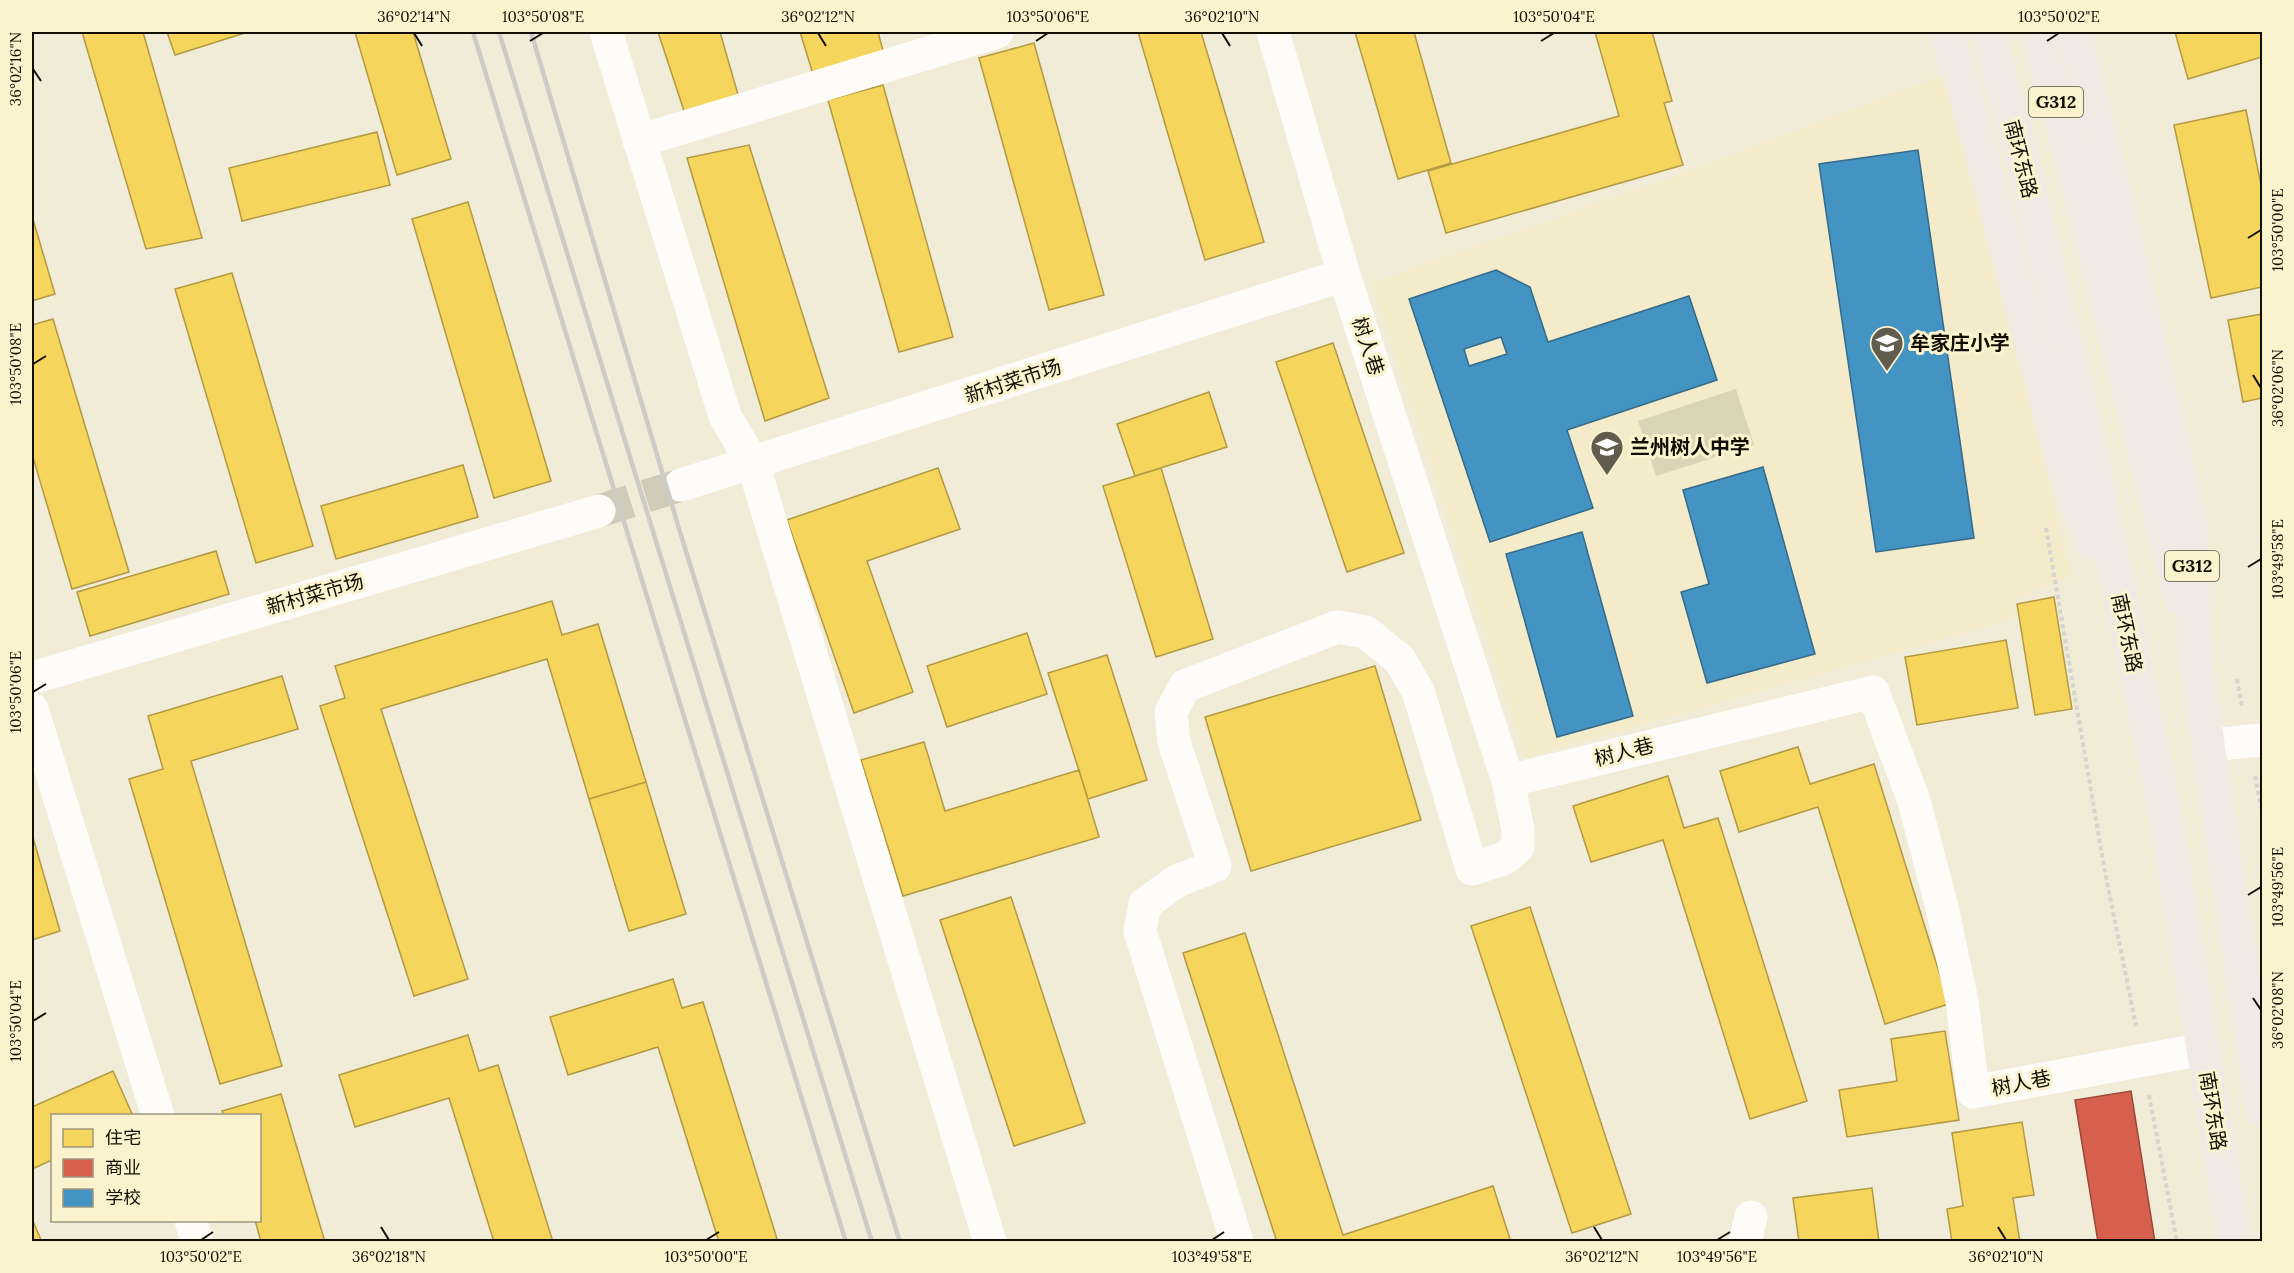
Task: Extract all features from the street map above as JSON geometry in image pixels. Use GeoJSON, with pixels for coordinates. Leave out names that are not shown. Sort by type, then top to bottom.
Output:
{"type":"FeatureCollection","features":[{"type":"Feature","properties":{"kind":"highway"},"geometry":{"type":"LineString","coordinates":[[1946,32],[1968,104],[2063,466],[2127,635]]}},
{"type":"Feature","properties":{"kind":"highway","name":"南环东路"},"geometry":{"type":"LineString","coordinates":[[1988,32],[2022,159],[2083,416],[2164,806],[2234,1242]]}},
{"type":"Feature","properties":{"kind":"highway","name":"G312"},"geometry":{"type":"LineString","coordinates":[[2037,32],[2075,172],[2131,407],[2195,656],[2262,1109]]}},
{"type":"Feature","properties":{"kind":"highway","name":"G312"},"geometry":{"type":"LineString","coordinates":[[2074,32],[2116,198],[2191,526],[2195,656]]}},
{"type":"Feature","properties":{"kind":"street"},"geometry":{"type":"LineString","coordinates":[[606,32],[725,416],[753,464],[990,1242]]}},
{"type":"Feature","properties":{"kind":"street"},"geometry":{"type":"LineString","coordinates":[[639,141],[997,32]]}},
{"type":"Feature","properties":{"kind":"street","name":"树人巷"},"geometry":{"type":"LineString","coordinates":[[1273,32],[1344,275],[1508,781],[1873,692],[1914,801],[1942,908],[1962,1001],[1973,1092],[2203,1049]]}},
{"type":"Feature","properties":{"kind":"street","name":"新村菜市场"},"geometry":{"type":"LineString","coordinates":[[681,485],[1344,275]]}},
{"type":"Feature","properties":{"kind":"street","name":"新村菜市场"},"geometry":{"type":"LineString","coordinates":[[32,678],[599,511]]}},
{"type":"Feature","properties":{"kind":"street"},"geometry":{"type":"LineString","coordinates":[[1238,1242],[1140,931],[1144,904],[1177,881],[1215,866],[1174,742],[1171,712],[1185,686],[1337,627],[1366,632],[1400,660],[1418,691],[1472,869],[1505,858],[1518,847],[1518,830],[1508,781]]}},
{"type":"Feature","properties":{"kind":"street"},"geometry":{"type":"LineString","coordinates":[[32,709],[157,1114]]}},
{"type":"Feature","properties":{"kind":"street"},"geometry":{"type":"LineString","coordinates":[[2208,745],[2262,740]]}},
{"type":"Feature","properties":{"kind":"street"},"geometry":{"type":"LineString","coordinates":[[191,1222],[197,1242]]}},
{"type":"Feature","properties":{"kind":"path"},"geometry":{"type":"LineString","coordinates":[[2044,516],[2105,872],[2177,1242]]}},
{"type":"Feature","properties":{"kind":"shaded area"},"geometry":{"type":"Polygon","coordinates":[[[1948,73],[2072,575],[2015,599],[2014,619],[1525,758],[1371,283],[1695,169],[1948,73]]]}},
{"type":"Feature","properties":{"kind":"shaded area"},"geometry":{"type":"Polygon","coordinates":[[[1736,389],[1754,445],[1656,476],[1638,421],[1736,389]]]}},
{"type":"Feature","properties":{"kind":"building: 住宅"},"geometry":{"type":"Polygon","coordinates":[[[82,32],[143,32],[202,238],[146,249],[82,32]]]}},
{"type":"Feature","properties":{"kind":"building: 住宅"},"geometry":{"type":"Polygon","coordinates":[[[167,32],[248,32],[175,55],[167,32]]]}},
{"type":"Feature","properties":{"kind":"building: 住宅"},"geometry":{"type":"Polygon","coordinates":[[[355,32],[413,32],[451,159],[397,175],[355,32]]]}},
{"type":"Feature","properties":{"kind":"building: 住宅"},"geometry":{"type":"Polygon","coordinates":[[[658,32],[720,32],[739,98],[685,114],[658,32]]]}},
{"type":"Feature","properties":{"kind":"building: 住宅"},"geometry":{"type":"Polygon","coordinates":[[[800,32],[878,32],[884,54],[813,74],[800,32]]]}},
{"type":"Feature","properties":{"kind":"building: 住宅"},"geometry":{"type":"Polygon","coordinates":[[[1138,32],[1201,32],[1264,242],[1205,260],[1138,32]]]}},
{"type":"Feature","properties":{"kind":"building: 住宅"},"geometry":{"type":"Polygon","coordinates":[[[1355,32],[1414,32],[1451,163],[1398,179],[1355,32]]]}},
{"type":"Feature","properties":{"kind":"building: 住宅"},"geometry":{"type":"Polygon","coordinates":[[[1595,32],[1652,32],[1672,101],[1664,103],[1683,165],[1446,233],[1428,171],[1619,116],[1595,32]]]}},
{"type":"Feature","properties":{"kind":"building: 住宅"},"geometry":{"type":"Polygon","coordinates":[[[2175,32],[2262,32],[2262,57],[2188,79],[2175,32]]]}},
{"type":"Feature","properties":{"kind":"building: 住宅"},"geometry":{"type":"Polygon","coordinates":[[[1034,43],[1104,295],[1049,310],[979,58],[1034,43]]]}},
{"type":"Feature","properties":{"kind":"building: 住宅"},"geometry":{"type":"Polygon","coordinates":[[[883,85],[953,337],[899,352],[828,100],[883,85]]]}},
{"type":"Feature","properties":{"kind":"building: 住宅"},"geometry":{"type":"Polygon","coordinates":[[[2246,110],[2262,190],[2262,287],[2211,298],[2174,125],[2246,110]]]}},
{"type":"Feature","properties":{"kind":"building: 住宅"},"geometry":{"type":"Polygon","coordinates":[[[377,132],[390,185],[242,221],[229,168],[377,132]]]}},
{"type":"Feature","properties":{"kind":"building: 住宅"},"geometry":{"type":"Polygon","coordinates":[[[749,145],[829,398],[765,421],[687,158],[749,145]]]}},
{"type":"Feature","properties":{"kind":"building: 住宅"},"geometry":{"type":"Polygon","coordinates":[[[468,202],[551,481],[494,498],[412,219],[468,202]]]}},
{"type":"Feature","properties":{"kind":"building: 住宅"},"geometry":{"type":"Polygon","coordinates":[[[32,216],[55,294],[32,301],[32,216]]]}},
{"type":"Feature","properties":{"kind":"building: 住宅"},"geometry":{"type":"Polygon","coordinates":[[[232,273],[313,546],[256,563],[175,289],[232,273]]]}},
{"type":"Feature","properties":{"kind":"building: 住宅"},"geometry":{"type":"Polygon","coordinates":[[[2262,314],[2262,398],[2243,402],[2228,320],[2262,314]]]}},
{"type":"Feature","properties":{"kind":"building: 住宅"},"geometry":{"type":"Polygon","coordinates":[[[53,319],[129,572],[72,589],[32,454],[32,325],[53,319]]]}},
{"type":"Feature","properties":{"kind":"building: 住宅"},"geometry":{"type":"Polygon","coordinates":[[[1333,343],[1404,553],[1347,572],[1276,362],[1333,343]]]}},
{"type":"Feature","properties":{"kind":"building: 住宅"},"geometry":{"type":"Polygon","coordinates":[[[1209,392],[1227,447],[1135,476],[1117,424],[1209,392]]]}},
{"type":"Feature","properties":{"kind":"building: 住宅"},"geometry":{"type":"Polygon","coordinates":[[[463,465],[478,517],[336,559],[321,506],[463,465]]]}},
{"type":"Feature","properties":{"kind":"building: 住宅"},"geometry":{"type":"Polygon","coordinates":[[[938,468],[960,529],[867,561],[913,692],[854,713],[787,520],[938,468]]]}},
{"type":"Feature","properties":{"kind":"building: 住宅"},"geometry":{"type":"Polygon","coordinates":[[[1161,468],[1213,639],[1156,657],[1103,486],[1161,468]]]}},
{"type":"Feature","properties":{"kind":"building: 住宅"},"geometry":{"type":"Polygon","coordinates":[[[216,551],[229,594],[90,636],[77,592],[216,551]]]}},
{"type":"Feature","properties":{"kind":"building: 住宅"},"geometry":{"type":"Polygon","coordinates":[[[2054,597],[2072,709],[2035,715],[2017,604],[2054,597]]]}},
{"type":"Feature","properties":{"kind":"building: 住宅"},"geometry":{"type":"Polygon","coordinates":[[[552,601],[562,635],[598,624],[646,782],[589,799],[547,659],[381,709],[468,979],[414,996],[320,706],[345,698],[335,666],[552,601]]]}},
{"type":"Feature","properties":{"kind":"building: 住宅"},"geometry":{"type":"Polygon","coordinates":[[[1027,633],[1047,694],[947,727],[927,666],[1027,633]]]}},
{"type":"Feature","properties":{"kind":"building: 住宅"},"geometry":{"type":"Polygon","coordinates":[[[2006,640],[2018,708],[1917,725],[1905,657],[2006,640]]]}},
{"type":"Feature","properties":{"kind":"building: 住宅"},"geometry":{"type":"Polygon","coordinates":[[[1107,655],[1147,780],[1088,799],[1048,673],[1107,655]]]}},
{"type":"Feature","properties":{"kind":"building: 住宅"},"geometry":{"type":"Polygon","coordinates":[[[1375,666],[1421,820],[1251,871],[1205,717],[1375,666]]]}},
{"type":"Feature","properties":{"kind":"building: 住宅"},"geometry":{"type":"Polygon","coordinates":[[[282,676],[298,729],[191,761],[282,1066],[220,1084],[129,779],[163,769],[148,716],[282,676]]]}},
{"type":"Feature","properties":{"kind":"building: 住宅"},"geometry":{"type":"Polygon","coordinates":[[[924,742],[945,811],[1079,770],[1099,837],[903,896],[861,760],[924,742]]]}},
{"type":"Feature","properties":{"kind":"building: 住宅"},"geometry":{"type":"Polygon","coordinates":[[[1798,747],[1810,784],[1874,764],[1949,1004],[1885,1024],[1818,807],[1739,832],[1720,771],[1798,747]]]}},
{"type":"Feature","properties":{"kind":"building: 住宅"},"geometry":{"type":"Polygon","coordinates":[[[1668,776],[1684,828],[1718,818],[1807,1101],[1750,1119],[1663,840],[1591,862],[1573,806],[1668,776]]]}},
{"type":"Feature","properties":{"kind":"building: 住宅"},"geometry":{"type":"Polygon","coordinates":[[[646,782],[686,914],[629,931],[589,799],[646,782]]]}},
{"type":"Feature","properties":{"kind":"building: 住宅"},"geometry":{"type":"Polygon","coordinates":[[[32,834],[60,931],[32,940],[32,834]]]}},
{"type":"Feature","properties":{"kind":"building: 住宅"},"geometry":{"type":"Polygon","coordinates":[[[1011,897],[1085,1123],[1014,1146],[940,920],[1011,897]]]}},
{"type":"Feature","properties":{"kind":"building: 住宅"},"geometry":{"type":"Polygon","coordinates":[[[1530,907],[1631,1214],[1572,1233],[1471,926],[1530,907]]]}},
{"type":"Feature","properties":{"kind":"building: 住宅"},"geometry":{"type":"Polygon","coordinates":[[[1245,933],[1343,1235],[1493,1186],[1511,1242],[1277,1242],[1183,953],[1245,933]]]}},
{"type":"Feature","properties":{"kind":"building: 住宅"},"geometry":{"type":"Polygon","coordinates":[[[673,979],[682,1008],[703,1002],[778,1242],[719,1242],[658,1047],[568,1075],[550,1017],[673,979]]]}},
{"type":"Feature","properties":{"kind":"building: 住宅"},"geometry":{"type":"Polygon","coordinates":[[[1945,1031],[1959,1120],[1847,1137],[1839,1090],[1897,1081],[1891,1039],[1945,1031]]]}},
{"type":"Feature","properties":{"kind":"building: 住宅"},"geometry":{"type":"Polygon","coordinates":[[[468,1035],[479,1071],[498,1065],[553,1242],[494,1242],[449,1098],[355,1127],[339,1075],[468,1035]]]}},
{"type":"Feature","properties":{"kind":"building: 住宅"},"geometry":{"type":"Polygon","coordinates":[[[113,1071],[132,1114],[51,1114],[51,1160],[32,1169],[32,1107],[113,1071]]]}},
{"type":"Feature","properties":{"kind":"building: 住宅"},"geometry":{"type":"Polygon","coordinates":[[[281,1094],[325,1242],[261,1242],[256,1222],[261,1222],[261,1114],[223,1114],[222,1111],[281,1094]]]}},
{"type":"Feature","properties":{"kind":"building: 住宅"},"geometry":{"type":"Polygon","coordinates":[[[2022,1122],[2034,1195],[2013,1198],[2020,1242],[1952,1242],[1947,1209],[1963,1206],[1952,1133],[2022,1122]]]}},
{"type":"Feature","properties":{"kind":"building: 住宅"},"geometry":{"type":"Polygon","coordinates":[[[1872,1188],[1879,1242],[1799,1242],[1793,1198],[1872,1188]]]}},
{"type":"Feature","properties":{"kind":"building: 住宅"},"geometry":{"type":"Polygon","coordinates":[[[32,1219],[42,1242],[32,1242],[32,1219]]]}},
{"type":"Feature","properties":{"kind":"building: 商业"},"geometry":{"type":"Polygon","coordinates":[[[2131,1091],[2155,1242],[2098,1242],[2075,1100],[2131,1091]]]}},
{"type":"Feature","properties":{"kind":"building: 学校"},"geometry":{"type":"Polygon","coordinates":[[[1918,150],[1974,538],[1876,552],[1819,164],[1918,150]]]}},
{"type":"Feature","properties":{"kind":"building: 学校"},"geometry":{"type":"Polygon","coordinates":[[[1496,270],[1530,287],[1548,342],[1689,296],[1717,380],[1567,430],[1593,508],[1490,542],[1409,299],[1496,270]],[[1501,337],[1464,349],[1469,366],[1507,354],[1501,337]]]}},
{"type":"Feature","properties":{"kind":"building: 学校"},"geometry":{"type":"Polygon","coordinates":[[[1763,467],[1815,654],[1707,683],[1681,592],[1709,584],[1683,490],[1763,467]]]}},
{"type":"Feature","properties":{"kind":"building: 学校"},"geometry":{"type":"Polygon","coordinates":[[[1582,532],[1633,716],[1557,737],[1506,554],[1582,532]]]}},
{"type":"Feature","properties":{"kind":"tunnel"},"geometry":{"type":"LineString","coordinates":[[599,511],[681,485]]}},
{"type":"Feature","properties":{"kind":"railway"},"geometry":{"type":"LineString","coordinates":[[473,32],[846,1242]]}},
{"type":"Feature","properties":{"kind":"railway"},"geometry":{"type":"LineString","coordinates":[[499,32],[872,1242]]}},
{"type":"Feature","properties":{"kind":"railway"},"geometry":{"type":"LineString","coordinates":[[531,32],[680,532],[900,1242]]}},
{"type":"Feature","properties":{"kind":"place","name":"牟家庄小学"},"geometry":{"type":"Point","coordinates":[1887,372]}},
{"type":"Feature","properties":{"kind":"place","name":"兰州树人中学"},"geometry":{"type":"Point","coordinates":[1607,476]}}]}
